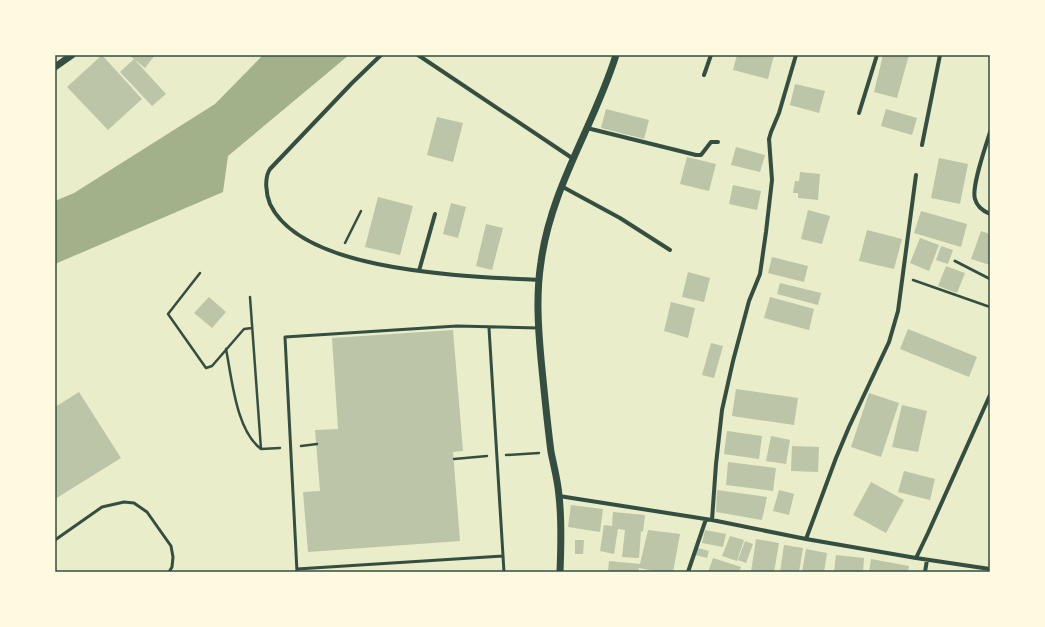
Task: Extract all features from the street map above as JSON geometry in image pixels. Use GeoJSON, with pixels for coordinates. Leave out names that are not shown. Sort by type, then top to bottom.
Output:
{"type":"FeatureCollection","features":[{"type":"Feature","properties":{"kind":"street"},"geometry":{"type":"LineString","coordinates":[[55,67],[72,55]]}},
{"type":"Feature","properties":{"kind":"street"},"geometry":{"type":"LineString","coordinates":[[381,55],[352,83],[266,174],[268,199],[274,212],[296,233],[311,243],[339,254],[402,269],[539,280]]}},
{"type":"Feature","properties":{"kind":"street"},"geometry":{"type":"LineString","coordinates":[[418,55],[572,158]]}},
{"type":"Feature","properties":{"kind":"street"},"geometry":{"type":"LineString","coordinates":[[560,572],[561,523],[559,496],[544,401],[538,328],[541,261],[551,214],[561,186],[616,55]]}},
{"type":"Feature","properties":{"kind":"street"},"geometry":{"type":"LineString","coordinates":[[704,75],[711,55]]}},
{"type":"Feature","properties":{"kind":"street"},"geometry":{"type":"LineString","coordinates":[[712,520],[722,410],[749,301],[760,274],[771,196],[772,180],[769,146],[771,132],[779,113],[796,55]]}},
{"type":"Feature","properties":{"kind":"street"},"geometry":{"type":"LineString","coordinates":[[858,113],[877,55]]}},
{"type":"Feature","properties":{"kind":"street"},"geometry":{"type":"LineString","coordinates":[[922,145],[940,55]]}},
{"type":"Feature","properties":{"kind":"street"},"geometry":{"type":"LineString","coordinates":[[586,128],[690,154],[701,155],[711,142],[718,142]]}},
{"type":"Feature","properties":{"kind":"street"},"geometry":{"type":"LineString","coordinates":[[990,132],[975,184],[974,197],[981,209],[990,214]]}},
{"type":"Feature","properties":{"kind":"street"},"geometry":{"type":"LineString","coordinates":[[806,539],[849,427],[889,342],[898,311],[916,175]]}},
{"type":"Feature","properties":{"kind":"street"},"geometry":{"type":"LineString","coordinates":[[561,186],[620,218],[670,250]]}},
{"type":"Feature","properties":{"kind":"street"},"geometry":{"type":"LineString","coordinates":[[419,271],[435,214]]}},
{"type":"Feature","properties":{"kind":"street"},"geometry":{"type":"LineString","coordinates":[[916,558],[990,396]]}},
{"type":"Feature","properties":{"kind":"street"},"geometry":{"type":"LineString","coordinates":[[559,496],[712,520],[806,539],[927,560],[990,569]]}},
{"type":"Feature","properties":{"kind":"street"},"geometry":{"type":"LineString","coordinates":[[688,572],[706,519]]}},
{"type":"Feature","properties":{"kind":"street"},"geometry":{"type":"LineString","coordinates":[[925,572],[927,560]]}},
{"type":"Feature","properties":{"kind":"lane"},"geometry":{"type":"LineString","coordinates":[[955,261],[990,279]]}},
{"type":"Feature","properties":{"kind":"lane"},"geometry":{"type":"LineString","coordinates":[[503,556],[297,570],[286,337],[457,326],[488,328],[538,328]]}},
{"type":"Feature","properties":{"kind":"lane"},"geometry":{"type":"LineString","coordinates":[[488,328],[504,572]]}},
{"type":"Feature","properties":{"kind":"lane"},"geometry":{"type":"LineString","coordinates":[[55,540],[102,507],[124,502],[134,503],[147,512],[171,546],[173,557],[172,567],[169,572]]}},
{"type":"Feature","properties":{"kind":"path"},"geometry":{"type":"LineString","coordinates":[[339,254],[361,211]]}},
{"type":"Feature","properties":{"kind":"path"},"geometry":{"type":"LineString","coordinates":[[200,273],[168,314],[206,368],[212,366],[244,329],[252,328]]}},
{"type":"Feature","properties":{"kind":"path"},"geometry":{"type":"LineString","coordinates":[[902,276],[990,307]]}},
{"type":"Feature","properties":{"kind":"path"},"geometry":{"type":"LineString","coordinates":[[250,297],[261,450]]}},
{"type":"Feature","properties":{"kind":"path"},"geometry":{"type":"LineString","coordinates":[[226,349],[241,420],[254,444],[261,450],[316,444]]}},
{"type":"Feature","properties":{"kind":"shaded area"},"geometry":{"type":"Polygon","coordinates":[[[263,55],[349,55],[228,156],[223,192],[55,264],[55,201],[74,193],[215,104],[263,55]]]}},
{"type":"Feature","properties":{"kind":"building"},"geometry":{"type":"Polygon","coordinates":[[[102,55],[142,99],[108,130],[67,87],[102,55]]]}},
{"type":"Feature","properties":{"kind":"building"},"geometry":{"type":"Polygon","coordinates":[[[129,55],[155,55],[145,68],[129,55]]]}},
{"type":"Feature","properties":{"kind":"building"},"geometry":{"type":"Polygon","coordinates":[[[737,55],[774,55],[768,79],[733,70],[737,55]]]}},
{"type":"Feature","properties":{"kind":"building"},"geometry":{"type":"Polygon","coordinates":[[[883,55],[909,55],[897,98],[874,92],[883,55]]]}},
{"type":"Feature","properties":{"kind":"building"},"geometry":{"type":"Polygon","coordinates":[[[134,59],[166,94],[152,106],[120,72],[134,59]]]}},
{"type":"Feature","properties":{"kind":"building"},"geometry":{"type":"Polygon","coordinates":[[[795,84],[825,91],[819,113],[790,105],[795,84]]]}},
{"type":"Feature","properties":{"kind":"building"},"geometry":{"type":"Polygon","coordinates":[[[606,109],[649,120],[644,139],[601,128],[606,109]]]}},
{"type":"Feature","properties":{"kind":"building"},"geometry":{"type":"Polygon","coordinates":[[[886,109],[917,118],[912,135],[881,126],[886,109]]]}},
{"type":"Feature","properties":{"kind":"building"},"geometry":{"type":"Polygon","coordinates":[[[437,117],[463,123],[453,162],[427,155],[437,117]]]}},
{"type":"Feature","properties":{"kind":"building"},"geometry":{"type":"Polygon","coordinates":[[[736,147],[765,155],[760,172],[731,165],[736,147]]]}},
{"type":"Feature","properties":{"kind":"building"},"geometry":{"type":"Polygon","coordinates":[[[687,157],[716,164],[709,191],[680,184],[687,157]]]}},
{"type":"Feature","properties":{"kind":"building"},"geometry":{"type":"Polygon","coordinates":[[[939,158],[968,164],[960,204],[931,198],[939,158]]]}},
{"type":"Feature","properties":{"kind":"building"},"geometry":{"type":"Polygon","coordinates":[[[800,172],[820,174],[818,200],[798,198],[798,193],[793,193],[795,181],[799,181],[800,172]]]}},
{"type":"Feature","properties":{"kind":"building"},"geometry":{"type":"Polygon","coordinates":[[[733,185],[761,191],[757,210],[729,204],[733,185]]]}},
{"type":"Feature","properties":{"kind":"building"},"geometry":{"type":"Polygon","coordinates":[[[378,197],[413,206],[400,255],[365,247],[378,197]]]}},
{"type":"Feature","properties":{"kind":"building"},"geometry":{"type":"Polygon","coordinates":[[[451,203],[466,207],[458,238],[443,234],[451,203]]]}},
{"type":"Feature","properties":{"kind":"building"},"geometry":{"type":"Polygon","coordinates":[[[808,210],[830,216],[822,244],[801,239],[808,210]]]}},
{"type":"Feature","properties":{"kind":"building"},"geometry":{"type":"Polygon","coordinates":[[[921,211],[967,224],[961,247],[914,233],[921,211]]]}},
{"type":"Feature","properties":{"kind":"building"},"geometry":{"type":"Polygon","coordinates":[[[486,224],[503,228],[492,270],[476,266],[486,224]]]}},
{"type":"Feature","properties":{"kind":"building"},"geometry":{"type":"Polygon","coordinates":[[[867,230],[902,239],[894,269],[859,261],[867,230]]]}},
{"type":"Feature","properties":{"kind":"building"},"geometry":{"type":"Polygon","coordinates":[[[981,231],[990,234],[990,265],[971,259],[981,231]]]}},
{"type":"Feature","properties":{"kind":"building"},"geometry":{"type":"Polygon","coordinates":[[[920,238],[939,245],[929,271],[910,263],[920,238]]]}},
{"type":"Feature","properties":{"kind":"building"},"geometry":{"type":"Polygon","coordinates":[[[941,246],[953,250],[948,264],[936,260],[941,246]]]}},
{"type":"Feature","properties":{"kind":"building"},"geometry":{"type":"Polygon","coordinates":[[[772,257],[808,266],[804,282],[768,273],[772,257]]]}},
{"type":"Feature","properties":{"kind":"building"},"geometry":{"type":"Polygon","coordinates":[[[946,266],[965,273],[957,293],[938,286],[946,266]]]}},
{"type":"Feature","properties":{"kind":"building"},"geometry":{"type":"Polygon","coordinates":[[[688,272],[710,278],[704,302],[682,297],[688,272]]]}},
{"type":"Feature","properties":{"kind":"building"},"geometry":{"type":"Polygon","coordinates":[[[780,283],[821,293],[818,305],[777,294],[780,283]]]}},
{"type":"Feature","properties":{"kind":"building"},"geometry":{"type":"Polygon","coordinates":[[[209,297],[226,312],[212,328],[194,313],[209,297]]]}},
{"type":"Feature","properties":{"kind":"building"},"geometry":{"type":"Polygon","coordinates":[[[770,297],[814,309],[809,330],[764,318],[770,297]]]}},
{"type":"Feature","properties":{"kind":"building"},"geometry":{"type":"Polygon","coordinates":[[[671,302],[695,308],[688,338],[664,331],[671,302]]]}},
{"type":"Feature","properties":{"kind":"building"},"geometry":{"type":"Polygon","coordinates":[[[908,329],[977,357],[969,377],[900,349],[908,329]]]}},
{"type":"Feature","properties":{"kind":"building"},"geometry":{"type":"Polygon","coordinates":[[[453,330],[463,451],[453,452],[460,541],[308,552],[303,492],[320,491],[315,430],[338,429],[332,338],[453,330]]]}},
{"type":"Feature","properties":{"kind":"building"},"geometry":{"type":"Polygon","coordinates":[[[711,343],[723,346],[714,378],[702,375],[711,343]]]}},
{"type":"Feature","properties":{"kind":"building"},"geometry":{"type":"Polygon","coordinates":[[[736,389],[798,398],[794,425],[732,416],[736,389]]]}},
{"type":"Feature","properties":{"kind":"building"},"geometry":{"type":"Polygon","coordinates":[[[79,392],[121,458],[55,499],[55,407],[79,392]]]}},
{"type":"Feature","properties":{"kind":"building"},"geometry":{"type":"Polygon","coordinates":[[[869,393],[899,403],[881,457],[851,447],[869,393]]]}},
{"type":"Feature","properties":{"kind":"building"},"geometry":{"type":"Polygon","coordinates":[[[902,405],[927,411],[918,452],[892,447],[902,405]]]}},
{"type":"Feature","properties":{"kind":"building"},"geometry":{"type":"Polygon","coordinates":[[[727,431],[762,436],[759,459],[724,454],[727,431]]]}},
{"type":"Feature","properties":{"kind":"building"},"geometry":{"type":"Polygon","coordinates":[[[771,436],[790,440],[786,464],[766,461],[771,436]]]}},
{"type":"Feature","properties":{"kind":"building"},"geometry":{"type":"Polygon","coordinates":[[[792,446],[819,447],[818,472],[791,471],[792,446]]]}},
{"type":"Feature","properties":{"kind":"building"},"geometry":{"type":"Polygon","coordinates":[[[728,462],[776,468],[773,491],[726,485],[728,462]]]}},
{"type":"Feature","properties":{"kind":"building"},"geometry":{"type":"Polygon","coordinates":[[[904,471],[935,479],[930,500],[898,492],[904,471]]]}},
{"type":"Feature","properties":{"kind":"building"},"geometry":{"type":"Polygon","coordinates":[[[871,482],[904,500],[886,533],[853,515],[871,482]]]}},
{"type":"Feature","properties":{"kind":"building"},"geometry":{"type":"Polygon","coordinates":[[[717,490],[767,497],[762,520],[716,512],[717,490]]]}},
{"type":"Feature","properties":{"kind":"building"},"geometry":{"type":"Polygon","coordinates":[[[779,490],[794,494],[789,515],[773,511],[779,490]]]}},
{"type":"Feature","properties":{"kind":"building"},"geometry":{"type":"Polygon","coordinates":[[[571,505],[603,509],[600,532],[568,527],[571,505]]]}},
{"type":"Feature","properties":{"kind":"building"},"geometry":{"type":"Polygon","coordinates":[[[613,512],[645,515],[643,532],[641,531],[639,558],[622,557],[625,530],[618,529],[614,554],[600,551],[604,525],[612,526],[613,512]]]}},
{"type":"Feature","properties":{"kind":"building"},"geometry":{"type":"Polygon","coordinates":[[[648,530],[680,534],[673,572],[658,572],[639,568],[638,572],[608,572],[609,561],[640,564],[648,530]]]}},
{"type":"Feature","properties":{"kind":"building"},"geometry":{"type":"Polygon","coordinates":[[[705,530],[726,534],[723,547],[702,543],[705,530]]]}},
{"type":"Feature","properties":{"kind":"building"},"geometry":{"type":"Polygon","coordinates":[[[730,536],[744,540],[737,561],[722,556],[730,536]]]}},
{"type":"Feature","properties":{"kind":"building"},"geometry":{"type":"Polygon","coordinates":[[[756,539],[779,543],[774,572],[751,572],[756,539]]]}},
{"type":"Feature","properties":{"kind":"building"},"geometry":{"type":"Polygon","coordinates":[[[575,540],[584,540],[583,554],[575,554],[575,540]]]}},
{"type":"Feature","properties":{"kind":"building"},"geometry":{"type":"Polygon","coordinates":[[[745,541],[753,544],[746,563],[738,560],[745,541]]]}},
{"type":"Feature","properties":{"kind":"building"},"geometry":{"type":"Polygon","coordinates":[[[784,545],[803,548],[799,572],[780,572],[784,545]]]}},
{"type":"Feature","properties":{"kind":"building"},"geometry":{"type":"Polygon","coordinates":[[[698,548],[709,551],[707,558],[695,555],[698,548]]]}},
{"type":"Feature","properties":{"kind":"building"},"geometry":{"type":"Polygon","coordinates":[[[806,549],[827,553],[824,572],[802,572],[806,549]]]}},
{"type":"Feature","properties":{"kind":"building"},"geometry":{"type":"Polygon","coordinates":[[[836,555],[864,558],[863,572],[834,572],[836,555]]]}},
{"type":"Feature","properties":{"kind":"building"},"geometry":{"type":"Polygon","coordinates":[[[713,558],[741,567],[739,572],[708,572],[713,558]]]}},
{"type":"Feature","properties":{"kind":"building"},"geometry":{"type":"Polygon","coordinates":[[[871,559],[909,566],[908,572],[869,572],[871,559]]]}}]}
